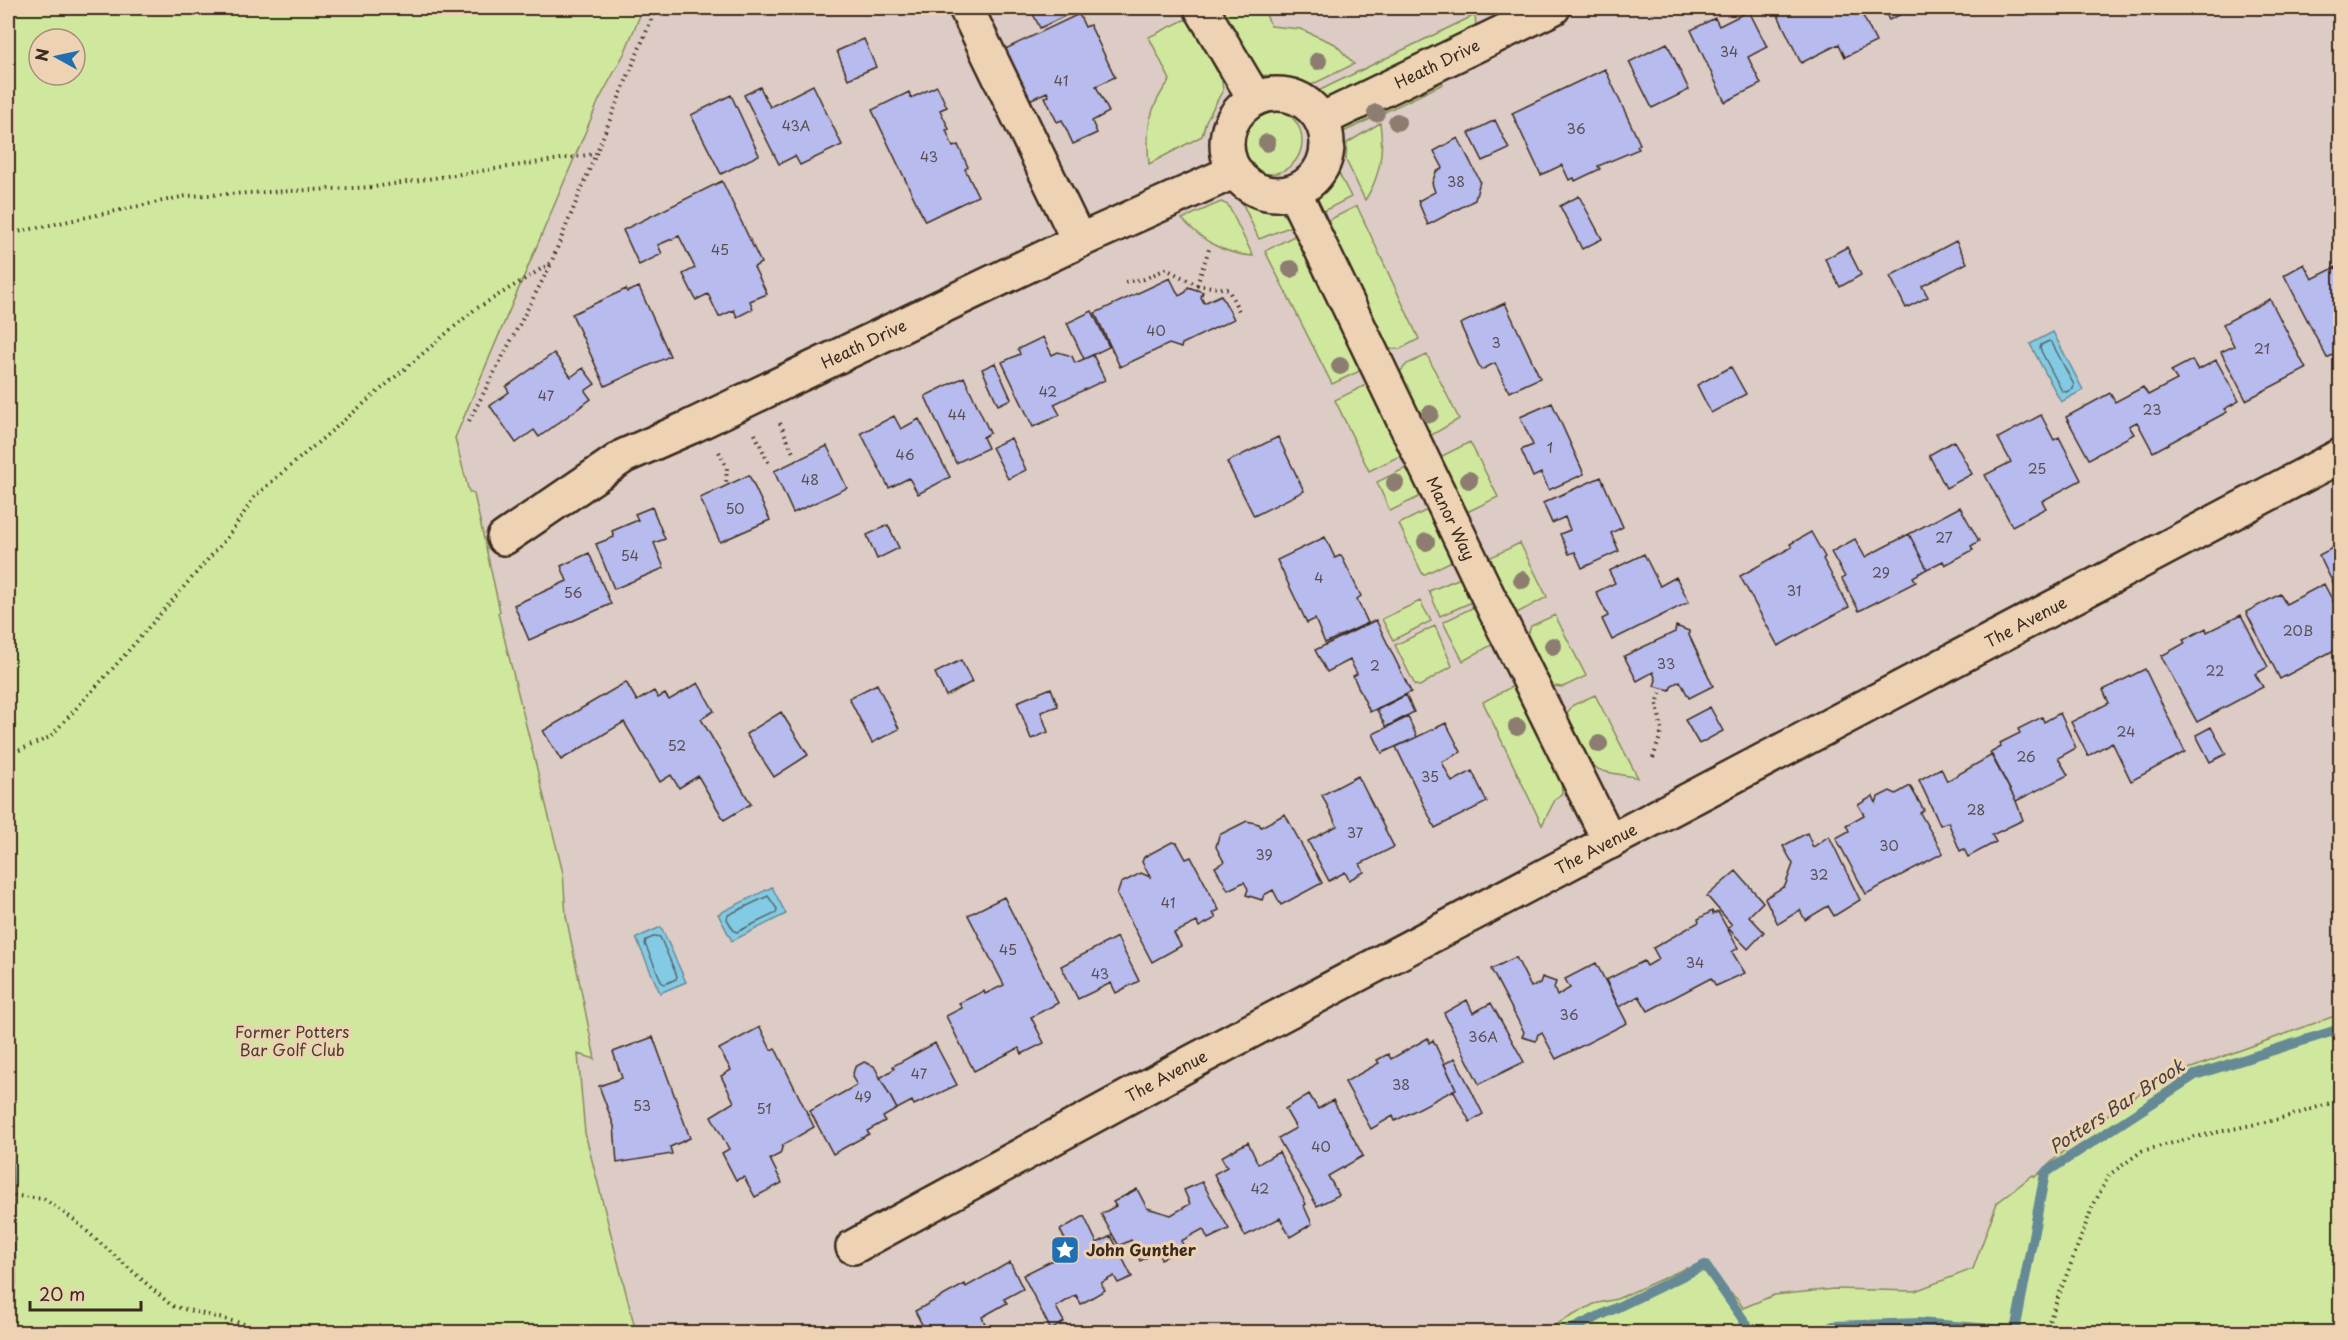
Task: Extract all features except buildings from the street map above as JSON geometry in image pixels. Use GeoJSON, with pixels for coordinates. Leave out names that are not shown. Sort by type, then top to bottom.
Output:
{"type":"FeatureCollection","features":[{"type":"Feature","properties":{"kind":"street"},"geometry":{"type":"LineString","coordinates":[[966,8],[1079,241]]}},
{"type":"Feature","properties":{"kind":"street"},"geometry":{"type":"LineString","coordinates":[[1201,8],[1255,99]]}},
{"type":"Feature","properties":{"kind":"street","name":"Heath Drive"},"geometry":{"type":"LineString","coordinates":[[1321,120],[1553,8]]}},
{"type":"Feature","properties":{"kind":"street"},"geometry":{"type":"LineString","coordinates":[[1269,94],[1285,94],[1312,108],[1321,120],[1326,133],[1325,159],[1310,182],[1294,192],[1270,193],[1257,189],[1244,182],[1235,171],[1229,155],[1227,139],[1232,122],[1241,109],[1255,99],[1269,94]]}},
{"type":"Feature","properties":{"kind":"street","name":"Heath Drive"},"geometry":{"type":"LineString","coordinates":[[504,538],[624,456],[690,427],[1079,241],[1235,171]]}},
{"type":"Feature","properties":{"kind":"street","name":"Manor Way"},"geometry":{"type":"LineString","coordinates":[[1294,192],[1489,598],[1610,842]]}},
{"type":"Feature","properties":{"kind":"street","name":"The Avenue"},"geometry":{"type":"LineString","coordinates":[[853,1246],[1194,1061],[2340,456]]}},
{"type":"Feature","properties":{"kind":"path"},"geometry":{"type":"LineString","coordinates":[[469,421],[551,263],[656,8]]}},
{"type":"Feature","properties":{"kind":"path"},"geometry":{"type":"LineString","coordinates":[[8,234],[186,196],[374,187],[595,153]]}},
{"type":"Feature","properties":{"kind":"path"},"geometry":{"type":"LineString","coordinates":[[1197,285],[1209,249]]}},
{"type":"Feature","properties":{"kind":"path"},"geometry":{"type":"LineString","coordinates":[[8,755],[50,736],[116,666],[230,534],[255,496],[474,310],[551,263]]}},
{"type":"Feature","properties":{"kind":"path"},"geometry":{"type":"LineString","coordinates":[[1125,282],[1144,279],[1166,269],[1197,285],[1228,289],[1239,311]]}},
{"type":"Feature","properties":{"kind":"path"},"geometry":{"type":"LineString","coordinates":[[777,415],[794,455]]}},
{"type":"Feature","properties":{"kind":"path"},"geometry":{"type":"LineString","coordinates":[[751,426],[770,466]]}},
{"type":"Feature","properties":{"kind":"path"},"geometry":{"type":"LineString","coordinates":[[715,442],[727,468],[726,483]]}},
{"type":"Feature","properties":{"kind":"path"},"geometry":{"type":"LineString","coordinates":[[1653,758],[1662,731],[1657,704],[1662,688]]}},
{"type":"Feature","properties":{"kind":"path"},"geometry":{"type":"LineString","coordinates":[[2045,1332],[2092,1208],[2109,1175],[2142,1151],[2280,1119],[2340,1100]]}},
{"type":"Feature","properties":{"kind":"path"},"geometry":{"type":"LineString","coordinates":[[8,1195],[44,1199],[73,1219],[172,1306],[276,1332]]}},
{"type":"Feature","properties":{"kind":"green space","name":"Former Potters Bar Golf Club"},"geometry":{"type":"Polygon","coordinates":[[[8,8],[643,8],[624,54],[599,100],[455,438],[469,492],[474,494],[500,611],[498,613],[563,873],[566,916],[595,1059],[578,1054],[585,1133],[636,1332],[8,1332],[8,8]]]}},
{"type":"Feature","properties":{"kind":"green space"},"geometry":{"type":"Polygon","coordinates":[[[1219,8],[1263,8],[1271,26],[1300,29],[1335,44],[1354,64],[1307,87],[1287,78],[1255,74],[1219,8]]]}},
{"type":"Feature","properties":{"kind":"green space"},"geometry":{"type":"Polygon","coordinates":[[[1475,15],[1476,26],[1332,96],[1325,98],[1314,93],[1475,15]]]}},
{"type":"Feature","properties":{"kind":"green space"},"geometry":{"type":"Polygon","coordinates":[[[1184,20],[1191,21],[1222,81],[1223,90],[1206,121],[1202,136],[1149,164],[1150,120],[1157,100],[1170,80],[1149,37],[1184,20]]]}},
{"type":"Feature","properties":{"kind":"green space"},"geometry":{"type":"Polygon","coordinates":[[[1440,78],[1443,84],[1333,137],[1333,130],[1440,78]]]}},
{"type":"Feature","properties":{"kind":"green space"},"geometry":{"type":"Polygon","coordinates":[[[1263,108],[1275,108],[1287,113],[1297,123],[1302,141],[1300,154],[1287,169],[1275,174],[1263,174],[1251,169],[1241,159],[1236,147],[1236,135],[1241,123],[1251,113],[1263,108]]]}},
{"type":"Feature","properties":{"kind":"green space"},"geometry":{"type":"Polygon","coordinates":[[[1380,123],[1382,143],[1380,163],[1375,182],[1365,200],[1346,160],[1347,143],[1380,123]]]}},
{"type":"Feature","properties":{"kind":"green space"},"geometry":{"type":"Polygon","coordinates":[[[1332,160],[1351,197],[1320,213],[1314,194],[1332,160]]]}},
{"type":"Feature","properties":{"kind":"green space"},"geometry":{"type":"Polygon","coordinates":[[[1221,202],[1228,205],[1253,256],[1242,255],[1214,245],[1182,219],[1221,202]]]}},
{"type":"Feature","properties":{"kind":"green space"},"geometry":{"type":"Polygon","coordinates":[[[1242,202],[1281,211],[1292,226],[1259,239],[1242,202]]]}},
{"type":"Feature","properties":{"kind":"green space"},"geometry":{"type":"Polygon","coordinates":[[[1357,206],[1419,339],[1400,349],[1388,349],[1325,222],[1357,206]]]}},
{"type":"Feature","properties":{"kind":"green space"},"geometry":{"type":"Polygon","coordinates":[[[1296,235],[1364,369],[1332,384],[1265,251],[1296,235]]]}},
{"type":"Feature","properties":{"kind":"green space"},"geometry":{"type":"Polygon","coordinates":[[[1427,355],[1459,419],[1430,436],[1399,373],[1407,364],[1427,355]]]}},
{"type":"Feature","properties":{"kind":"green space"},"geometry":{"type":"Polygon","coordinates":[[[1370,383],[1404,454],[1369,471],[1335,400],[1370,383]]]}},
{"type":"Feature","properties":{"kind":"green space"},"geometry":{"type":"Polygon","coordinates":[[[1470,442],[1498,497],[1467,512],[1440,457],[1470,442]]]}},
{"type":"Feature","properties":{"kind":"green space"},"geometry":{"type":"Polygon","coordinates":[[[1410,466],[1423,495],[1390,511],[1377,482],[1410,466]]]}},
{"type":"Feature","properties":{"kind":"green space"},"geometry":{"type":"Polygon","coordinates":[[[1429,509],[1454,560],[1423,575],[1399,524],[1429,509]]]}},
{"type":"Feature","properties":{"kind":"green space"},"geometry":{"type":"Polygon","coordinates":[[[1520,543],[1547,597],[1517,613],[1489,558],[1520,543]]]}},
{"type":"Feature","properties":{"kind":"green space"},"geometry":{"type":"Polygon","coordinates":[[[1463,577],[1474,601],[1440,616],[1429,591],[1463,577]]]}},
{"type":"Feature","properties":{"kind":"green space"},"geometry":{"type":"Polygon","coordinates":[[[1420,601],[1431,621],[1393,640],[1382,619],[1420,601]]]}},
{"type":"Feature","properties":{"kind":"green space"},"geometry":{"type":"Polygon","coordinates":[[[1476,606],[1495,643],[1463,661],[1443,622],[1476,606]]]}},
{"type":"Feature","properties":{"kind":"green space"},"geometry":{"type":"Polygon","coordinates":[[[1555,615],[1586,676],[1563,687],[1553,686],[1528,635],[1531,626],[1555,615]]]}},
{"type":"Feature","properties":{"kind":"green space"},"geometry":{"type":"Polygon","coordinates":[[[1435,626],[1452,666],[1420,686],[1415,685],[1395,645],[1435,626]]]}},
{"type":"Feature","properties":{"kind":"green space"},"geometry":{"type":"Polygon","coordinates":[[[1511,687],[1517,687],[1561,778],[1562,793],[1555,800],[1542,825],[1483,702],[1511,687]]]}},
{"type":"Feature","properties":{"kind":"green space"},"geometry":{"type":"Polygon","coordinates":[[[1595,695],[1638,778],[1606,772],[1591,764],[1567,713],[1573,705],[1595,695]]]}},
{"type":"Feature","properties":{"kind":"green space"},"geometry":{"type":"Polygon","coordinates":[[[2340,1014],[2340,1332],[1542,1332],[1594,1304],[1617,1299],[1686,1268],[1708,1273],[1738,1300],[1743,1308],[1774,1295],[1834,1289],[1915,1291],[1973,1269],[1997,1203],[2033,1175],[2035,1177],[2091,1126],[2161,1079],[2340,1014]]]}},
{"type":"Feature","properties":{"kind":"water"},"geometry":{"type":"Polygon","coordinates":[[[2053,332],[2083,390],[2061,402],[2030,344],[2053,332]]]}},
{"type":"Feature","properties":{"kind":"water"},"geometry":{"type":"Polygon","coordinates":[[[772,887],[786,914],[732,941],[718,914],[772,887]]]}},
{"type":"Feature","properties":{"kind":"water"},"geometry":{"type":"Polygon","coordinates":[[[661,927],[686,982],[660,993],[636,938],[661,927]]]}},
{"type":"Feature","properties":{"kind":"waterway","name":"Potters Bar Brook"},"geometry":{"type":"LineString","coordinates":[[1824,1332],[1833,1326],[1919,1323],[2015,1331],[2045,1173],[2195,1075],[2340,1029]]}},
{"type":"Feature","properties":{"kind":"waterway"},"geometry":{"type":"LineString","coordinates":[[8,1150],[12,1282],[8,1308]]}},
{"type":"Feature","properties":{"kind":"waterway","name":"Potters Bar Brook"},"geometry":{"type":"LineString","coordinates":[[1566,1332],[1705,1265],[1752,1332]]}},
{"type":"Feature","properties":{"kind":"place","name":"John Gunther"},"geometry":{"type":"Point","coordinates":[1065,1250]}}]}
